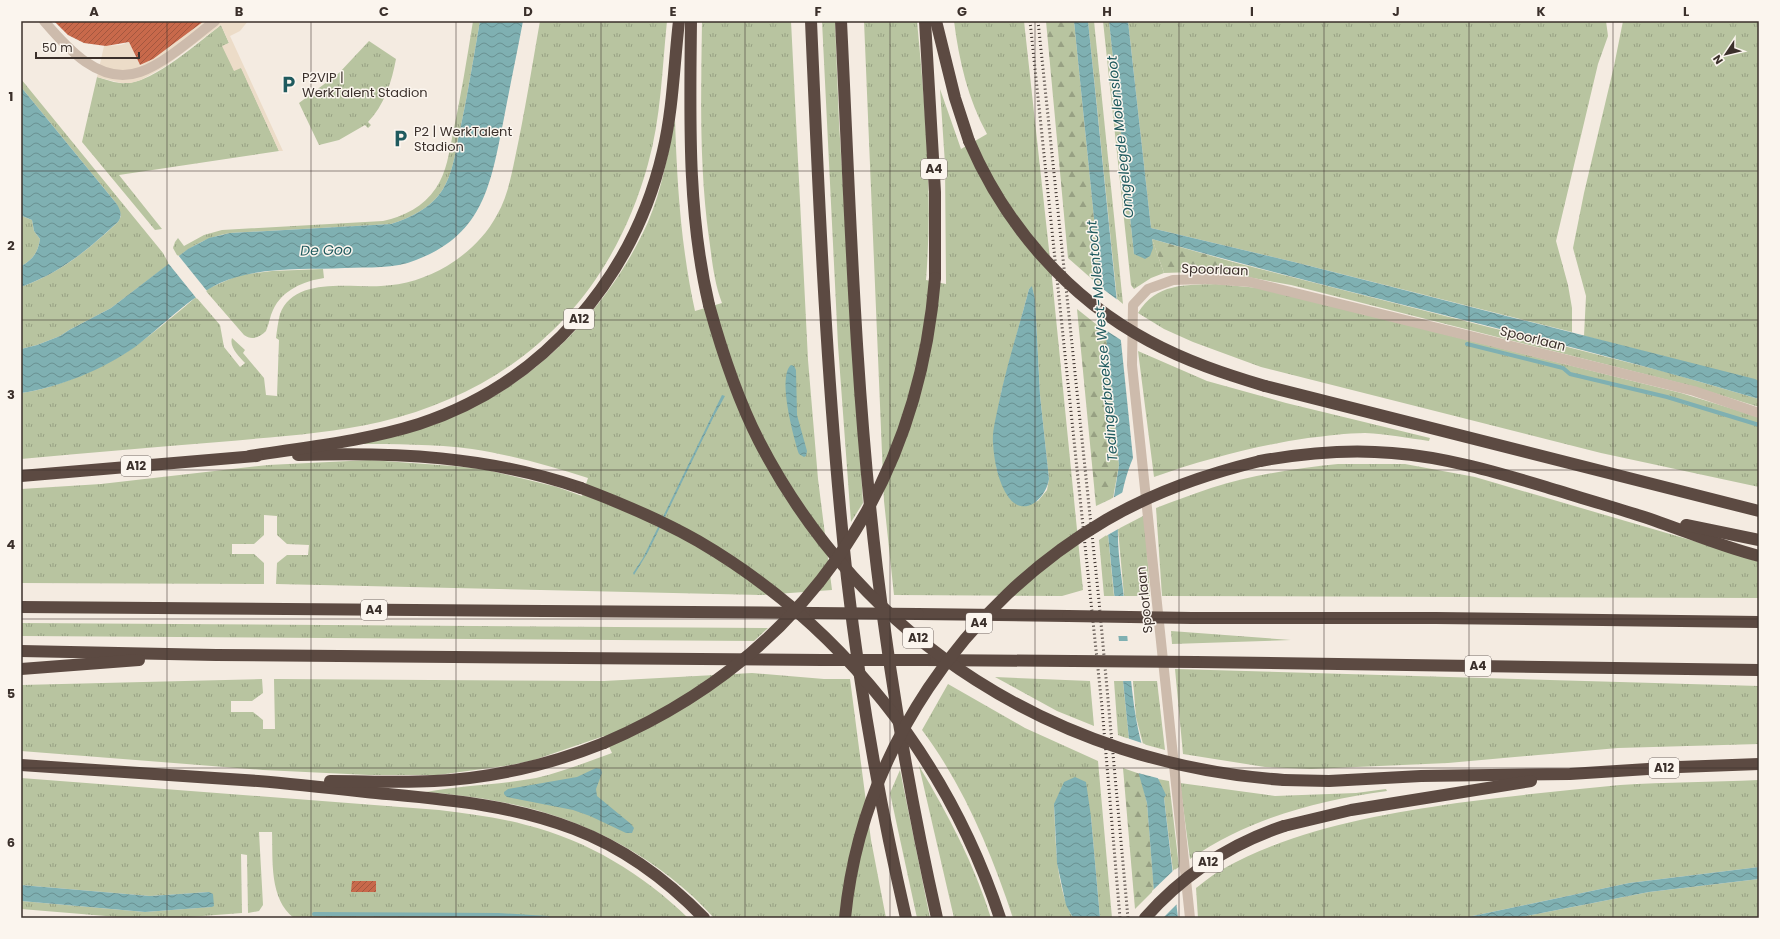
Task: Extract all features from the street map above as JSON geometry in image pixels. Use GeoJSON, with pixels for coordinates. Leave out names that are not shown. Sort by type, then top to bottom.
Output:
{"type":"FeatureCollection","features":[{"type":"Feature","properties":{"kind":"highway","name":"A12"},"geometry":{"type":"LineString","coordinates":[[250,456],[371,436],[402,429],[438,417],[475,400],[512,378],[535,360],[566,332],[593,302],[614,272],[629,247],[646,208],[657,173],[666,134],[679,21]]}},
{"type":"Feature","properties":{"kind":"highway","name":"A12"},"geometry":{"type":"LineString","coordinates":[[691,21],[690,138],[696,236],[709,305],[723,352],[747,415],[759,441],[792,497],[809,522],[845,566],[887,611],[953,664],[991,690],[1035,714],[1090,739],[1137,755],[1184,767],[1231,776],[1284,780],[1329,781],[1421,776],[1570,774],[1679,767],[1759,764]]}},
{"type":"Feature","properties":{"kind":"highway"},"geometry":{"type":"LineString","coordinates":[[811,21],[831,393],[848,579],[869,729],[891,849],[906,918]]}},
{"type":"Feature","properties":{"kind":"highway","name":"A12"},"geometry":{"type":"LineString","coordinates":[[841,21],[858,356],[876,568],[892,683],[904,755],[937,918]]}},
{"type":"Feature","properties":{"kind":"highway","name":"A4"},"geometry":{"type":"LineString","coordinates":[[259,781],[423,782],[492,775],[534,766],[568,756],[604,743],[646,724],[702,691],[735,667],[769,637],[793,612],[837,559],[876,495],[906,424],[925,354],[930,328],[935,278],[935,192],[925,21]]}},
{"type":"Feature","properties":{"kind":"highway"},"geometry":{"type":"LineString","coordinates":[[936,21],[955,98],[969,141],[988,180],[1013,219],[1039,253],[1080,294],[1112,319],[1155,345],[1203,366],[1265,386],[1759,511]]}},
{"type":"Feature","properties":{"kind":"highway","name":"A4"},"geometry":{"type":"LineString","coordinates":[[845,918],[852,875],[863,831],[876,790],[892,752],[911,716],[957,649],[983,618],[1042,564],[1075,540],[1107,520],[1142,502],[1185,483],[1260,461],[1293,455],[1342,451],[1393,453],[1417,456],[1486,470],[1642,516],[1759,556]]}},
{"type":"Feature","properties":{"kind":"highway","name":"A12"},"geometry":{"type":"LineString","coordinates":[[21,476],[250,456],[366,453],[417,455],[491,465],[535,475],[581,488],[666,524],[721,556],[779,596],[846,658],[867,680],[895,715],[944,788],[976,853],[1000,918]]}},
{"type":"Feature","properties":{"kind":"highway","name":"A4"},"geometry":{"type":"LineString","coordinates":[[1642,516],[1759,540]]}},
{"type":"Feature","properties":{"kind":"highway","name":"A4"},"geometry":{"type":"LineString","coordinates":[[21,607],[1759,622]]}},
{"type":"Feature","properties":{"kind":"highway","name":"A4"},"geometry":{"type":"LineString","coordinates":[[21,651],[216,655],[1196,662],[1759,670]]}},
{"type":"Feature","properties":{"kind":"highway","name":"A4"},"geometry":{"type":"LineString","coordinates":[[21,669],[216,655]]}},
{"type":"Feature","properties":{"kind":"highway","name":"A4"},"geometry":{"type":"LineString","coordinates":[[21,765],[259,781],[477,804],[509,809],[551,820],[583,832],[628,856],[673,889],[704,918]]}},
{"type":"Feature","properties":{"kind":"highway","name":"A12"},"geometry":{"type":"LineString","coordinates":[[1145,918],[1177,886],[1212,859],[1248,840],[1284,826],[1358,808],[1570,774]]}},
{"type":"Feature","properties":{"kind":"street"},"geometry":{"type":"LineString","coordinates":[[44,21],[67,47],[82,60],[102,71],[119,75],[130,75],[148,69],[215,21]]}},
{"type":"Feature","properties":{"kind":"street","name":"Spoorlaan"},"geometry":{"type":"LineString","coordinates":[[1190,918],[1132,365],[1133,305],[1148,289],[1173,280],[1208,279],[1250,282],[1694,391],[1759,412]]}},
{"type":"Feature","properties":{"kind":"green space"},"geometry":{"type":"Polygon","coordinates":[[[473,21],[480,21],[453,165],[443,189],[427,206],[406,219],[391,224],[230,233],[202,242],[190,248],[178,257],[173,248],[178,238],[184,246],[204,235],[222,230],[383,221],[413,210],[431,195],[440,182],[445,169],[459,105],[473,21]]]}},
{"type":"Feature","properties":{"kind":"green space"},"geometry":{"type":"Polygon","coordinates":[[[540,21],[667,21],[656,129],[648,164],[631,213],[610,257],[583,297],[552,332],[515,362],[474,387],[429,407],[380,422],[300,435],[21,459],[21,393],[49,387],[80,376],[122,355],[165,323],[196,297],[220,325],[224,347],[240,367],[245,363],[233,348],[231,341],[232,338],[245,350],[243,353],[264,378],[266,395],[277,396],[279,340],[276,338],[280,314],[287,302],[297,294],[324,286],[381,286],[407,282],[423,277],[447,266],[469,250],[492,223],[506,195],[522,124],[540,21]]]}},
{"type":"Feature","properties":{"kind":"green space"},"geometry":{"type":"Polygon","coordinates":[[[702,21],[791,21],[808,360],[818,479],[832,590],[761,595],[276,584],[277,563],[287,555],[308,555],[309,545],[287,544],[277,535],[277,516],[264,515],[264,535],[254,544],[232,544],[232,554],[254,554],[264,563],[264,584],[21,583],[21,489],[101,484],[268,465],[370,460],[483,469],[557,487],[582,496],[588,478],[545,465],[487,451],[443,446],[356,444],[439,421],[482,403],[512,385],[541,363],[567,339],[592,312],[614,283],[648,222],[661,184],[675,119],[680,215],[686,263],[695,311],[722,303],[712,263],[702,157],[702,21]]]}},
{"type":"Feature","properties":{"kind":"green space"},"geometry":{"type":"Polygon","coordinates":[[[822,21],[835,21],[839,123],[863,503],[851,522],[838,345],[822,21]]]}},
{"type":"Feature","properties":{"kind":"green space"},"geometry":{"type":"Polygon","coordinates":[[[864,21],[917,21],[927,150],[929,215],[926,280],[946,284],[945,164],[940,89],[961,149],[987,134],[980,121],[965,79],[954,21],[1024,21],[1051,268],[1083,590],[1062,596],[894,595],[884,501],[864,21]],[[1032,287],[1029,289],[1001,393],[993,441],[997,470],[1004,488],[1010,499],[1019,504],[1038,501],[1047,490],[1049,479],[1040,395],[1035,299],[1032,287]]]}},
{"type":"Feature","properties":{"kind":"green space"},"geometry":{"type":"Polygon","coordinates":[[[1046,21],[1074,21],[1101,287],[1068,258],[1046,21]]]}},
{"type":"Feature","properties":{"kind":"green space"},"geometry":{"type":"Polygon","coordinates":[[[1088,21],[1094,21],[1123,304],[1117,299],[1088,21]]]}},
{"type":"Feature","properties":{"kind":"green space"},"geometry":{"type":"Polygon","coordinates":[[[1103,21],[1109,21],[1134,254],[1152,239],[1164,273],[1151,278],[1134,289],[1131,285],[1103,21]]]}},
{"type":"Feature","properties":{"kind":"green space"},"geometry":{"type":"Polygon","coordinates":[[[1128,21],[1606,21],[1608,36],[1598,64],[1556,241],[1568,285],[1572,308],[1572,332],[1294,262],[1151,228],[1128,21]]]}},
{"type":"Feature","properties":{"kind":"green space"},"geometry":{"type":"Polygon","coordinates":[[[1623,21],[1759,21],[1759,381],[1584,336],[1586,296],[1573,248],[1623,21]]]}},
{"type":"Feature","properties":{"kind":"green space"},"geometry":{"type":"Polygon","coordinates":[[[221,25],[229,43],[223,46],[234,70],[241,67],[279,151],[119,175],[162,229],[155,230],[82,142],[97,77],[112,82],[127,83],[138,81],[150,76],[189,51],[221,25]]]}},
{"type":"Feature","properties":{"kind":"green space"},"geometry":{"type":"Polygon","coordinates":[[[369,41],[396,59],[390,84],[383,101],[374,116],[368,122],[371,125],[368,128],[365,125],[339,140],[319,145],[299,103],[339,73],[369,41]]]}},
{"type":"Feature","properties":{"kind":"green space"},"geometry":{"type":"Polygon","coordinates":[[[21,79],[163,253],[169,264],[111,308],[60,336],[37,345],[21,349],[21,287],[48,275],[73,260],[118,222],[121,216],[116,203],[21,87],[21,79]]]}},
{"type":"Feature","properties":{"kind":"green space"},"geometry":{"type":"Polygon","coordinates":[[[22,216],[32,220],[34,231],[40,239],[38,248],[34,255],[29,261],[21,266],[21,218],[22,216]]]}},
{"type":"Feature","properties":{"kind":"green space"},"geometry":{"type":"Polygon","coordinates":[[[1152,239],[1233,262],[1231,274],[1193,272],[1164,273],[1152,239]]]}},
{"type":"Feature","properties":{"kind":"green space"},"geometry":{"type":"Polygon","coordinates":[[[1233,262],[1666,372],[1759,399],[1759,407],[1688,385],[1291,285],[1231,274],[1233,262]]]}},
{"type":"Feature","properties":{"kind":"green space"},"geometry":{"type":"Polygon","coordinates":[[[323,269],[324,278],[301,284],[282,297],[273,310],[266,331],[256,338],[250,338],[244,335],[205,290],[239,275],[272,271],[323,269]]]}},
{"type":"Feature","properties":{"kind":"green space"},"geometry":{"type":"Polygon","coordinates":[[[1216,284],[1259,288],[1681,393],[1759,417],[1759,487],[1601,453],[1261,367],[1193,342],[1164,329],[1138,313],[1145,303],[1162,291],[1182,286],[1216,284]]]}},
{"type":"Feature","properties":{"kind":"green space"},"geometry":{"type":"Polygon","coordinates":[[[1077,309],[1106,332],[1119,465],[1113,498],[1096,506],[1077,309]]]}},
{"type":"Feature","properties":{"kind":"green space"},"geometry":{"type":"Polygon","coordinates":[[[1138,351],[1207,381],[1286,403],[1430,438],[1429,441],[1365,433],[1308,438],[1230,454],[1192,464],[1154,477],[1138,351]]]}},
{"type":"Feature","properties":{"kind":"green space"},"geometry":{"type":"Polygon","coordinates":[[[1338,464],[1405,464],[1475,477],[1694,541],[1759,562],[1759,598],[1162,596],[1156,508],[1211,488],[1242,479],[1290,470],[1338,464]]]}},
{"type":"Feature","properties":{"kind":"green space"},"geometry":{"type":"Polygon","coordinates":[[[1145,515],[1150,596],[1124,596],[1118,529],[1145,515]]]}},
{"type":"Feature","properties":{"kind":"green space"},"geometry":{"type":"Polygon","coordinates":[[[1108,534],[1114,596],[1104,596],[1099,540],[1108,534]]]}},
{"type":"Feature","properties":{"kind":"green space"},"geometry":{"type":"Polygon","coordinates":[[[21,623],[768,628],[754,641],[21,636],[21,623]]]}},
{"type":"Feature","properties":{"kind":"green space"},"geometry":{"type":"Polygon","coordinates":[[[1171,631],[1291,640],[1172,644],[1171,631]]]}},
{"type":"Feature","properties":{"kind":"green space"},"geometry":{"type":"Polygon","coordinates":[[[1175,669],[1759,686],[1759,744],[1618,748],[1448,763],[1311,769],[1265,767],[1183,754],[1175,669]]]}},
{"type":"Feature","properties":{"kind":"green space"},"geometry":{"type":"Polygon","coordinates":[[[752,673],[824,679],[850,679],[871,840],[886,918],[714,918],[669,876],[644,858],[589,829],[561,818],[501,802],[426,792],[546,776],[612,753],[604,736],[534,760],[511,765],[438,775],[369,775],[263,770],[21,751],[21,685],[262,679],[263,693],[252,701],[231,701],[231,712],[253,712],[263,720],[263,729],[275,729],[274,679],[604,681],[752,673]]]}},
{"type":"Feature","properties":{"kind":"green space"},"geometry":{"type":"Polygon","coordinates":[[[995,677],[1090,681],[1094,726],[1057,711],[995,677]]]}},
{"type":"Feature","properties":{"kind":"green space"},"geometry":{"type":"Polygon","coordinates":[[[1114,681],[1123,681],[1129,739],[1118,735],[1114,681]]]}},
{"type":"Feature","properties":{"kind":"green space"},"geometry":{"type":"Polygon","coordinates":[[[1133,681],[1157,681],[1165,750],[1143,744],[1136,717],[1133,681]]]}},
{"type":"Feature","properties":{"kind":"green space"},"geometry":{"type":"Polygon","coordinates":[[[948,684],[1025,728],[1098,761],[1112,918],[1100,918],[1091,817],[1054,804],[1056,848],[1060,877],[1067,905],[1073,918],[1013,918],[986,844],[975,820],[951,774],[922,730],[948,684]]]}},
{"type":"Feature","properties":{"kind":"green space"},"geometry":{"type":"Polygon","coordinates":[[[919,766],[960,840],[977,878],[991,918],[954,918],[919,766]]]}},
{"type":"Feature","properties":{"kind":"green space"},"geometry":{"type":"Polygon","coordinates":[[[1123,768],[1140,774],[1147,803],[1154,890],[1135,909],[1123,768]]]}},
{"type":"Feature","properties":{"kind":"green space"},"geometry":{"type":"Polygon","coordinates":[[[900,770],[930,918],[917,918],[890,793],[900,770]]]}},
{"type":"Feature","properties":{"kind":"green space"},"geometry":{"type":"Polygon","coordinates":[[[21,778],[439,810],[504,820],[549,831],[592,849],[633,873],[671,902],[688,918],[294,918],[286,910],[276,890],[273,867],[272,832],[259,832],[263,905],[259,911],[248,913],[247,855],[241,854],[242,913],[176,918],[130,918],[21,909],[21,901],[145,912],[211,907],[209,892],[150,896],[21,885],[21,778]]]}},
{"type":"Feature","properties":{"kind":"green space"},"geometry":{"type":"Polygon","coordinates":[[[1158,779],[1169,781],[1179,867],[1173,871],[1164,798],[1158,779]]]}},
{"type":"Feature","properties":{"kind":"green space"},"geometry":{"type":"Polygon","coordinates":[[[1759,780],[1759,867],[1629,883],[1463,918],[1198,918],[1196,888],[1216,873],[1250,855],[1308,834],[1337,826],[1397,813],[1457,803],[1538,793],[1620,785],[1759,780]]]}},
{"type":"Feature","properties":{"kind":"green space"},"geometry":{"type":"Polygon","coordinates":[[[1180,783],[1275,796],[1356,793],[1386,789],[1387,791],[1334,800],[1284,813],[1236,832],[1190,859],[1180,783]]]}},
{"type":"Feature","properties":{"kind":"green space"},"geometry":{"type":"Polygon","coordinates":[[[1759,879],[1759,918],[1516,918],[1649,892],[1759,879]]]}},
{"type":"Feature","properties":{"kind":"shaded area"},"geometry":{"type":"Polygon","coordinates":[[[204,21],[248,21],[240,31],[230,36],[283,151],[279,151],[241,68],[234,71],[222,46],[229,43],[221,25],[164,67],[141,80],[131,83],[121,83],[97,77],[104,46],[121,45],[129,42],[140,66],[168,48],[204,21]]]}},
{"type":"Feature","properties":{"kind":"water","name":"De Goo"},"geometry":{"type":"Polygon","coordinates":[[[480,21],[523,21],[489,184],[471,221],[457,236],[439,249],[416,260],[399,265],[266,271],[220,283],[197,296],[135,347],[109,363],[65,382],[50,387],[21,393],[21,349],[37,345],[60,336],[111,308],[188,249],[209,238],[230,233],[391,224],[406,219],[427,206],[443,189],[453,165],[480,21]]]}},
{"type":"Feature","properties":{"kind":"water"},"geometry":{"type":"Polygon","coordinates":[[[1074,21],[1088,21],[1133,458],[1127,474],[1121,501],[1118,537],[1132,693],[1145,755],[1152,773],[1155,772],[1166,795],[1164,798],[1178,918],[1156,918],[1147,803],[1129,739],[1108,534],[1119,465],[1074,21]]]}},
{"type":"Feature","properties":{"kind":"water"},"geometry":{"type":"Polygon","coordinates":[[[1109,21],[1128,21],[1151,228],[1294,262],[1755,379],[1759,381],[1759,399],[1684,377],[1304,280],[1152,239],[1153,248],[1150,256],[1145,259],[1134,254],[1109,21]]]}},
{"type":"Feature","properties":{"kind":"water"},"geometry":{"type":"Polygon","coordinates":[[[21,87],[116,203],[121,214],[118,222],[84,252],[49,274],[21,287],[21,266],[29,261],[34,255],[38,248],[40,239],[34,231],[32,220],[22,216],[21,218],[21,87]]]}},
{"type":"Feature","properties":{"kind":"water"},"geometry":{"type":"Polygon","coordinates":[[[1032,286],[1035,299],[1040,395],[1049,479],[1044,493],[1039,499],[1028,506],[1022,506],[1015,504],[1009,498],[999,478],[993,438],[994,425],[1001,392],[1029,289],[1032,286]]]}},
{"type":"Feature","properties":{"kind":"water"},"geometry":{"type":"Polygon","coordinates":[[[791,365],[794,366],[796,370],[797,415],[807,451],[806,456],[804,457],[799,454],[786,394],[787,372],[791,365]]]}},
{"type":"Feature","properties":{"kind":"water"},"geometry":{"type":"Polygon","coordinates":[[[722,395],[725,396],[648,552],[634,575],[633,573],[643,558],[722,395]]]}},
{"type":"Feature","properties":{"kind":"water"},"geometry":{"type":"Polygon","coordinates":[[[596,768],[601,769],[602,773],[596,789],[597,796],[631,824],[634,828],[632,833],[626,833],[590,816],[573,810],[507,797],[504,794],[504,792],[508,789],[577,777],[596,768]]]}},
{"type":"Feature","properties":{"kind":"water"},"geometry":{"type":"Polygon","coordinates":[[[1075,777],[1086,782],[1091,817],[1100,918],[1073,918],[1066,905],[1057,863],[1054,804],[1064,782],[1075,777]]]}},
{"type":"Feature","properties":{"kind":"water"},"geometry":{"type":"Polygon","coordinates":[[[1759,867],[1759,879],[1649,892],[1516,918],[1463,918],[1629,883],[1759,867]]]}},
{"type":"Feature","properties":{"kind":"water"},"geometry":{"type":"Polygon","coordinates":[[[21,885],[150,896],[209,892],[213,894],[214,906],[145,912],[21,901],[21,885]]]}},
{"type":"Feature","properties":{"kind":"pier"},"geometry":{"type":"Polygon","coordinates":[[[178,255],[207,291],[197,299],[168,263],[178,255]]]}},
{"type":"Feature","properties":{"kind":"pier"},"geometry":{"type":"Polygon","coordinates":[[[1099,286],[1119,301],[1124,342],[1104,329],[1099,286]]]}},
{"type":"Feature","properties":{"kind":"pier"},"geometry":{"type":"Polygon","coordinates":[[[1125,491],[1120,528],[1106,536],[1111,499],[1125,491]]]}},
{"type":"Feature","properties":{"kind":"pier"},"geometry":{"type":"Polygon","coordinates":[[[1112,596],[1126,596],[1130,636],[1117,636],[1112,596]]]}},
{"type":"Feature","properties":{"kind":"pier"},"geometry":{"type":"Polygon","coordinates":[[[1117,641],[1131,641],[1135,681],[1121,681],[1117,641]]]}},
{"type":"Feature","properties":{"kind":"pier"},"geometry":{"type":"Polygon","coordinates":[[[1127,738],[1145,744],[1149,755],[1147,758],[1153,771],[1156,771],[1161,779],[1138,773],[1127,738]]]}},
{"type":"Feature","properties":{"kind":"pier"},"geometry":{"type":"Polygon","coordinates":[[[1175,869],[1178,903],[1163,918],[1154,918],[1152,891],[1175,869]]]}},
{"type":"Feature","properties":{"kind":"building"},"geometry":{"type":"Polygon","coordinates":[[[54,21],[204,21],[153,59],[140,65],[129,42],[106,46],[84,43],[68,35],[54,21]]]}},
{"type":"Feature","properties":{"kind":"building"},"geometry":{"type":"Polygon","coordinates":[[[352,881],[376,881],[376,892],[351,892],[352,881]]]}},
{"type":"Feature","properties":{"kind":"waterway"},"geometry":{"type":"LineString","coordinates":[[1467,344],[1563,368],[1570,374],[1667,397],[1759,425]]}},
{"type":"Feature","properties":{"kind":"waterway"},"geometry":{"type":"LineString","coordinates":[[314,914],[498,915],[548,918]]}},
{"type":"Feature","properties":{"kind":"railway"},"geometry":{"type":"LineString","coordinates":[[1030,21],[1102,707],[1120,918]]}},
{"type":"Feature","properties":{"kind":"railway"},"geometry":{"type":"LineString","coordinates":[[1038,21],[1099,601],[1128,918]]}},
{"type":"Feature","properties":{"kind":"place","name":"P2VIP | WerkTalent Stadion"},"geometry":{"type":"Point","coordinates":[289,84]}},
{"type":"Feature","properties":{"kind":"place","name":"P2 | WerkTalent Stadion"},"geometry":{"type":"Point","coordinates":[401,138]}},
{"type":"Feature","properties":{"kind":"water label","name":"Omgelegde Molensloot"},"geometry":{"type":"Point","coordinates":[1120,137]}},
{"type":"Feature","properties":{"kind":"water label","name":"Tedingerbroekse West-Molentocht"},"geometry":{"type":"Point","coordinates":[1102,341]}}]}
